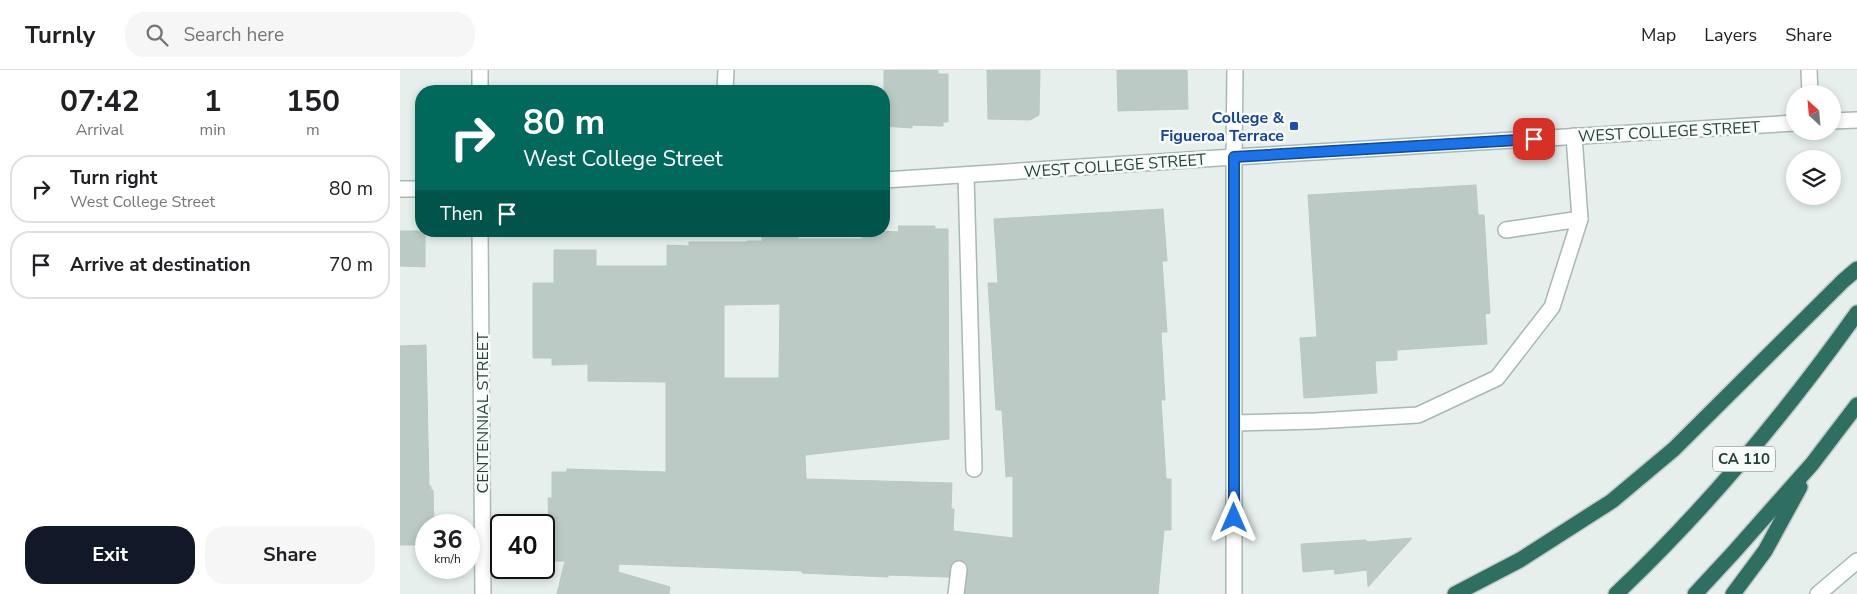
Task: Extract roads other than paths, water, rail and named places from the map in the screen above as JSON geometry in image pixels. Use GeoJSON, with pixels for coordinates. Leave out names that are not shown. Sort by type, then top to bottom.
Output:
{"type":"FeatureCollection","features":[{"type":"Feature","properties":{"kind":"highway"},"geometry":{"type":"LineString","coordinates":[[1455,594],[1520,560],[1612,501],[1674,449],[1857,269]]}},
{"type":"Feature","properties":{"kind":"highway","name":"CA 110"},"geometry":{"type":"LineString","coordinates":[[1616,594],[1700,510],[1770,429],[1857,312]]}},
{"type":"Feature","properties":{"kind":"highway","name":"CA 110"},"geometry":{"type":"LineString","coordinates":[[1695,594],[1734,553],[1812,464],[1857,405]]}},
{"type":"Feature","properties":{"kind":"highway"},"geometry":{"type":"LineString","coordinates":[[1733,594],[1765,550],[1812,464]]}},
{"type":"Feature","properties":{"kind":"street"},"geometry":{"type":"LineString","coordinates":[[480,70],[480,85]]}},
{"type":"Feature","properties":{"kind":"street"},"geometry":{"type":"LineString","coordinates":[[725,85],[726,70]]}},
{"type":"Feature","properties":{"kind":"street"},"geometry":{"type":"LineString","coordinates":[[1234,594],[1235,70]]}},
{"type":"Feature","properties":{"kind":"street"},"geometry":{"type":"LineString","coordinates":[[1809,70],[1810,85]]}},
{"type":"Feature","properties":{"kind":"street"},"geometry":{"type":"LineString","coordinates":[[1841,121],[1857,120]]}},
{"type":"Feature","properties":{"kind":"street","name":"WEST COLLEGE STREET"},"geometry":{"type":"LineString","coordinates":[[890,180],[1786,124]]}},
{"type":"Feature","properties":{"kind":"street"},"geometry":{"type":"LineString","coordinates":[[1234,423],[1418,416],[1497,378],[1552,307],[1580,219],[1574,136]]}},
{"type":"Feature","properties":{"kind":"street"},"geometry":{"type":"LineString","coordinates":[[966,175],[974,468]]}},
{"type":"Feature","properties":{"kind":"street"},"geometry":{"type":"LineString","coordinates":[[400,189],[415,189]]}},
{"type":"Feature","properties":{"kind":"street"},"geometry":{"type":"LineString","coordinates":[[1506,230],[1580,219]]}},
{"type":"Feature","properties":{"kind":"street","name":"CENTENNIAL STREET"},"geometry":{"type":"LineString","coordinates":[[480,237],[483,594]]}},
{"type":"Feature","properties":{"kind":"street"},"geometry":{"type":"LineString","coordinates":[[1818,594],[1857,561]]}},
{"type":"Feature","properties":{"kind":"street"},"geometry":{"type":"LineString","coordinates":[[956,594],[959,569]]}},
{"type":"Feature","properties":{"kind":"place","name":"College & Figueroa Terrace"},"geometry":{"type":"Point","coordinates":[1294,126]}}]}
